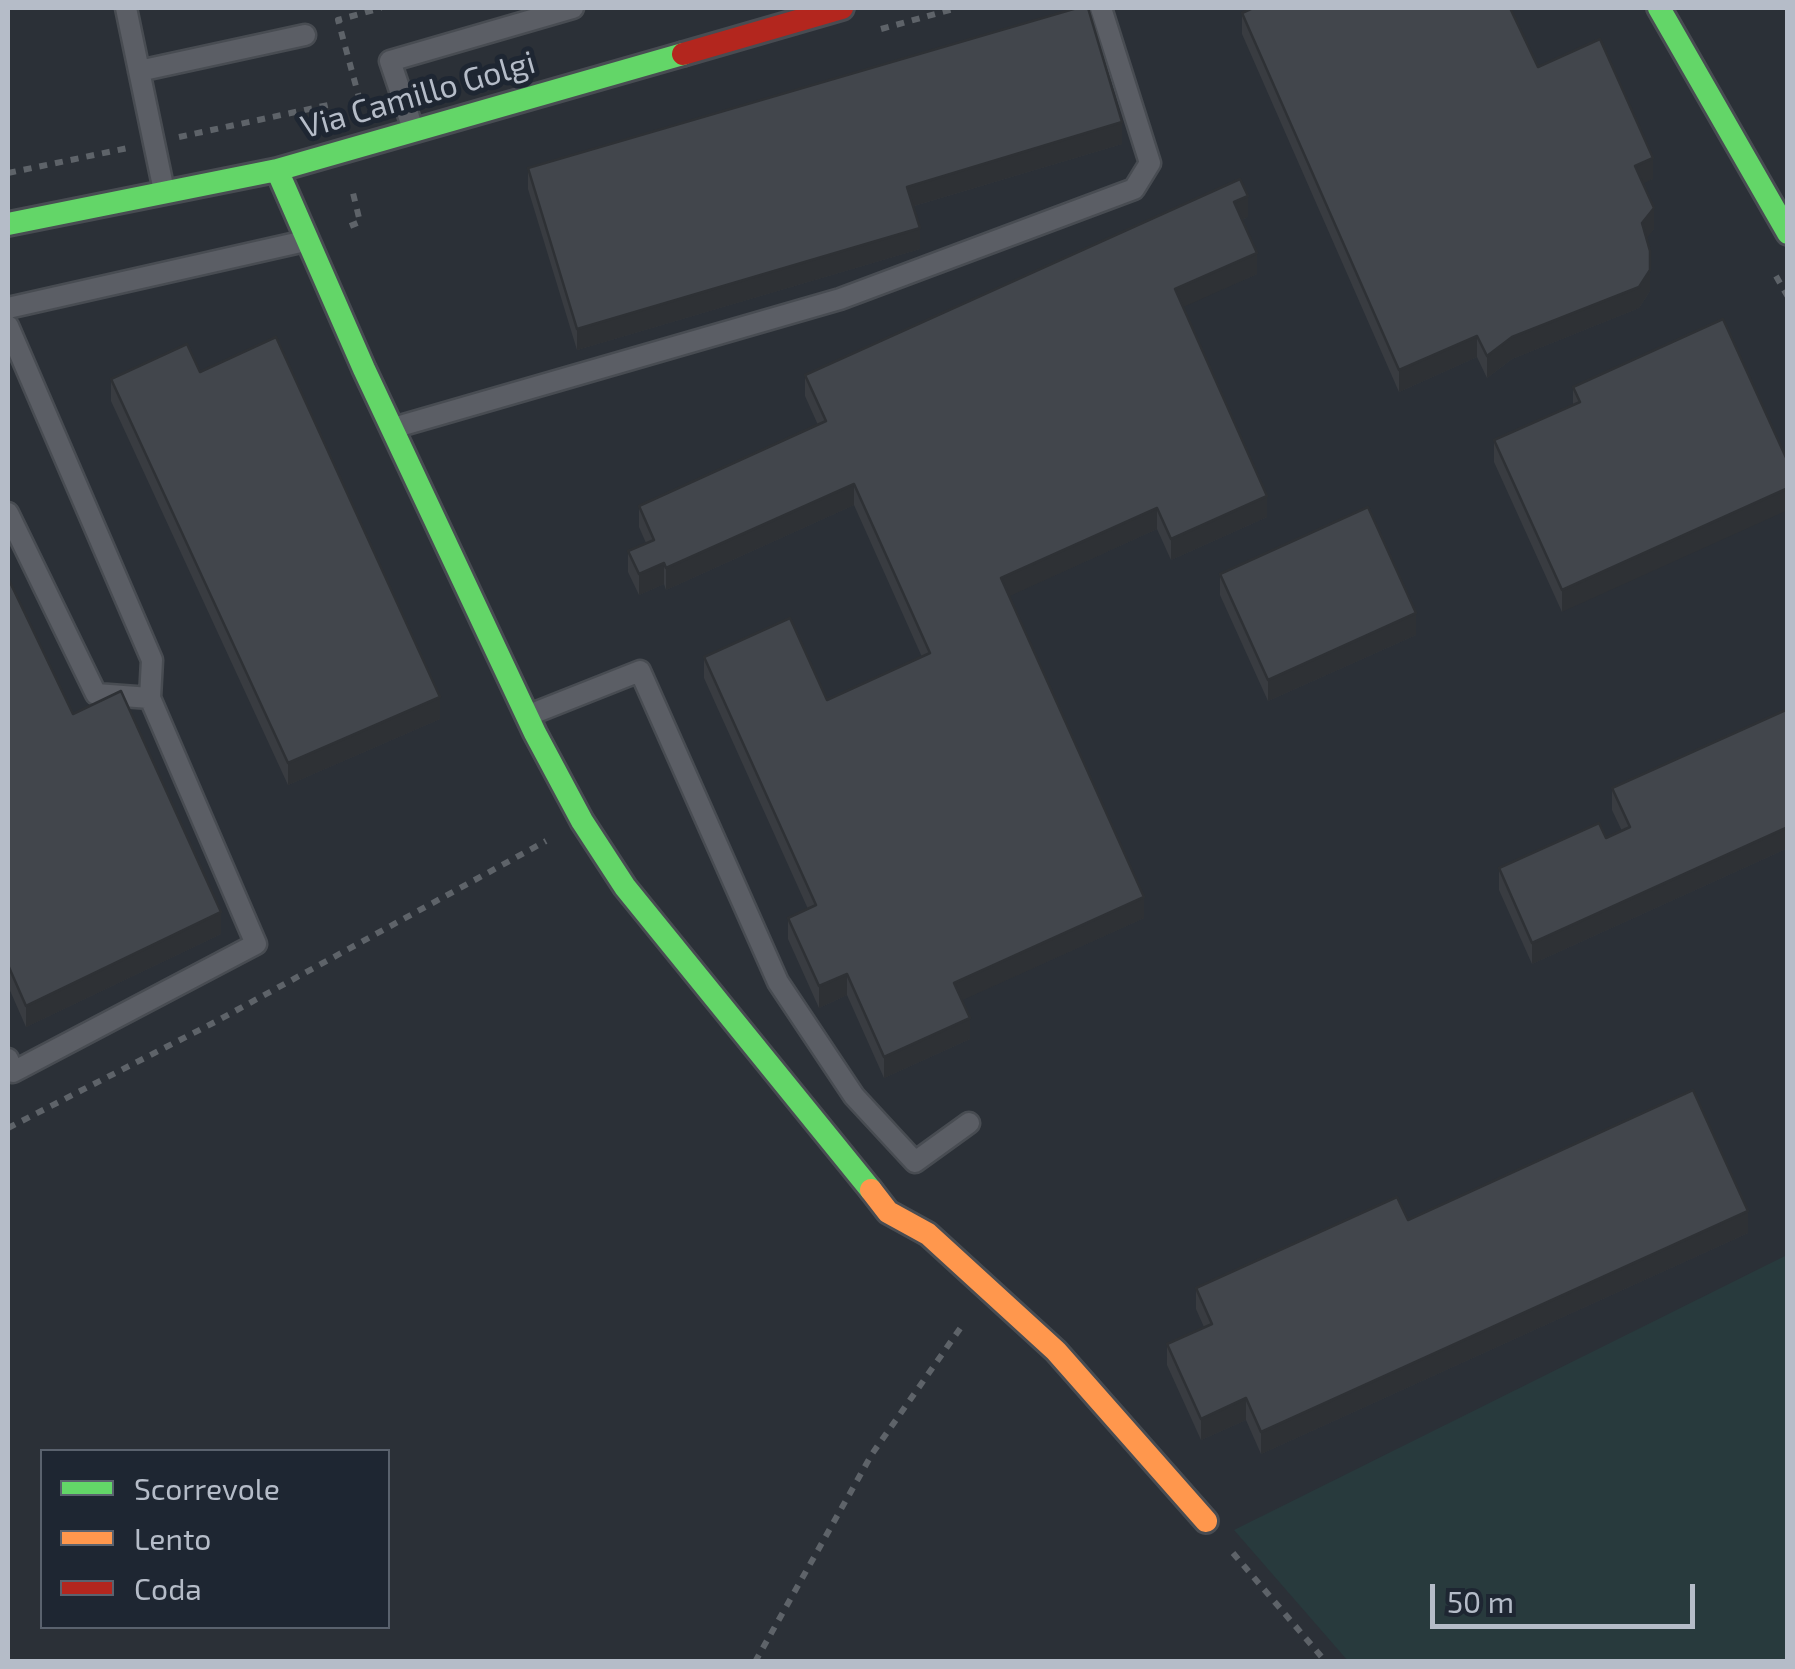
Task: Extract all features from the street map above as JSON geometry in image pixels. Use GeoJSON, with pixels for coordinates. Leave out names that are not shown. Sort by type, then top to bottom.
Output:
{"type":"FeatureCollection","features":[{"type":"Feature","properties":{"kind":"street","name":"Via Camillo Golgi"},"geometry":{"type":"LineString","coordinates":[[8,224],[276,170],[842,8]]}},
{"type":"Feature","properties":{"kind":"street"},"geometry":{"type":"LineString","coordinates":[[1659,8],[1788,233]]}},
{"type":"Feature","properties":{"kind":"street"},"geometry":{"type":"LineString","coordinates":[[276,170],[527,716],[582,821],[648,916],[888,1212],[928,1234],[1056,1351],[1206,1521]]}},
{"type":"Feature","properties":{"kind":"lane"},"geometry":{"type":"LineString","coordinates":[[126,8],[164,193]]}},
{"type":"Feature","properties":{"kind":"lane"},"geometry":{"type":"LineString","coordinates":[[414,130],[390,61],[574,8]]}},
{"type":"Feature","properties":{"kind":"lane"},"geometry":{"type":"LineString","coordinates":[[392,428],[840,299],[1134,190],[1150,163],[1102,8]]}},
{"type":"Feature","properties":{"kind":"lane"},"geometry":{"type":"LineString","coordinates":[[139,71],[305,35]]}},
{"type":"Feature","properties":{"kind":"lane"},"geometry":{"type":"LineString","coordinates":[[8,308],[307,240]]}},
{"type":"Feature","properties":{"kind":"lane"},"geometry":{"type":"LineString","coordinates":[[8,326],[152,660],[150,698],[256,944],[13,1072],[8,1059]]}},
{"type":"Feature","properties":{"kind":"lane"},"geometry":{"type":"LineString","coordinates":[[8,513],[96,694],[150,698]]}},
{"type":"Feature","properties":{"kind":"lane"},"geometry":{"type":"LineString","coordinates":[[527,716],[640,670],[778,982],[854,1096],[915,1162],[969,1122]]}},
{"type":"Feature","properties":{"kind":"path"},"geometry":{"type":"LineString","coordinates":[[380,8],[338,20],[359,99],[380,140]]}},
{"type":"Feature","properties":{"kind":"path"},"geometry":{"type":"LineString","coordinates":[[8,1128],[215,1022],[582,821]]}},
{"type":"Feature","properties":{"kind":"path"},"geometry":{"type":"LineString","coordinates":[[756,1662],[872,1454],[987,1289]]}},
{"type":"Feature","properties":{"kind":"path"},"geometry":{"type":"LineString","coordinates":[[1206,1521],[1326,1662]]}},
{"type":"Feature","properties":{"kind":"shaded area"},"geometry":{"type":"Polygon","coordinates":[[[1787,1255],[1787,1661],[1348,1661],[1234,1530],[1787,1255]]]}},
{"type":"Feature","properties":{"kind":"building"},"geometry":{"type":"Polygon","coordinates":[[[1077,8],[1088,8],[1122,122],[907,187],[920,228],[577,329],[528,168],[1077,8]]]}},
{"type":"Feature","properties":{"kind":"building"},"geometry":{"type":"Polygon","coordinates":[[[1253,8],[1510,8],[1538,67],[1600,39],[1653,158],[1635,166],[1654,208],[1642,223],[1650,251],[1650,270],[1639,287],[1512,337],[1487,356],[1477,336],[1399,370],[1242,13],[1253,8]]]}},
{"type":"Feature","properties":{"kind":"building"},"geometry":{"type":"Polygon","coordinates":[[[1240,179],[1248,196],[1234,202],[1257,253],[1175,289],[1267,496],[1171,539],[1157,508],[1001,578],[1144,897],[954,983],[970,1018],[884,1057],[847,974],[819,986],[788,918],[816,905],[704,657],[790,618],[827,700],[930,653],[854,484],[666,568],[664,563],[639,574],[628,551],[654,540],[639,506],[826,421],[805,375],[1240,179]]]}},
{"type":"Feature","properties":{"kind":"building"},"geometry":{"type":"Polygon","coordinates":[[[1723,319],[1788,462],[1788,488],[1562,590],[1494,440],[1580,402],[1573,387],[1723,319]]]}},
{"type":"Feature","properties":{"kind":"building"},"geometry":{"type":"Polygon","coordinates":[[[276,337],[440,697],[288,763],[111,379],[187,344],[200,372],[276,337]]]}},
{"type":"Feature","properties":{"kind":"building"},"geometry":{"type":"Polygon","coordinates":[[[1368,507],[1416,613],[1268,680],[1220,574],[1368,507]]]}},
{"type":"Feature","properties":{"kind":"building"},"geometry":{"type":"Polygon","coordinates":[[[8,578],[73,714],[121,691],[221,912],[26,1006],[8,965],[8,578]]]}},
{"type":"Feature","properties":{"kind":"building"},"geometry":{"type":"Polygon","coordinates":[[[1788,709],[1788,827],[1532,943],[1499,868],[1599,823],[1606,838],[1630,827],[1612,788],[1788,709]]]}},
{"type":"Feature","properties":{"kind":"building"},"geometry":{"type":"Polygon","coordinates":[[[1693,1090],[1748,1211],[1261,1432],[1246,1398],[1201,1419],[1167,1344],[1212,1324],[1196,1288],[1397,1197],[1408,1220],[1693,1090]]]}},
{"type":"Feature","properties":{"kind":"traffic: fast"},"geometry":{"type":"LineString","coordinates":[[1659,8],[1788,233]]}},
{"type":"Feature","properties":{"kind":"traffic: fast"},"geometry":{"type":"LineString","coordinates":[[8,224],[277,170],[683,54]]}},
{"type":"Feature","properties":{"kind":"traffic: fast"},"geometry":{"type":"LineString","coordinates":[[277,170],[364,369],[535,733],[582,821],[625,887],[871,1190]]}},
{"type":"Feature","properties":{"kind":"traffic: slow"},"geometry":{"type":"LineString","coordinates":[[871,1190],[888,1212],[928,1234],[1056,1351],[1206,1521]]}},
{"type":"Feature","properties":{"kind":"traffic: jam"},"geometry":{"type":"LineString","coordinates":[[683,54],[842,8]]}}]}
